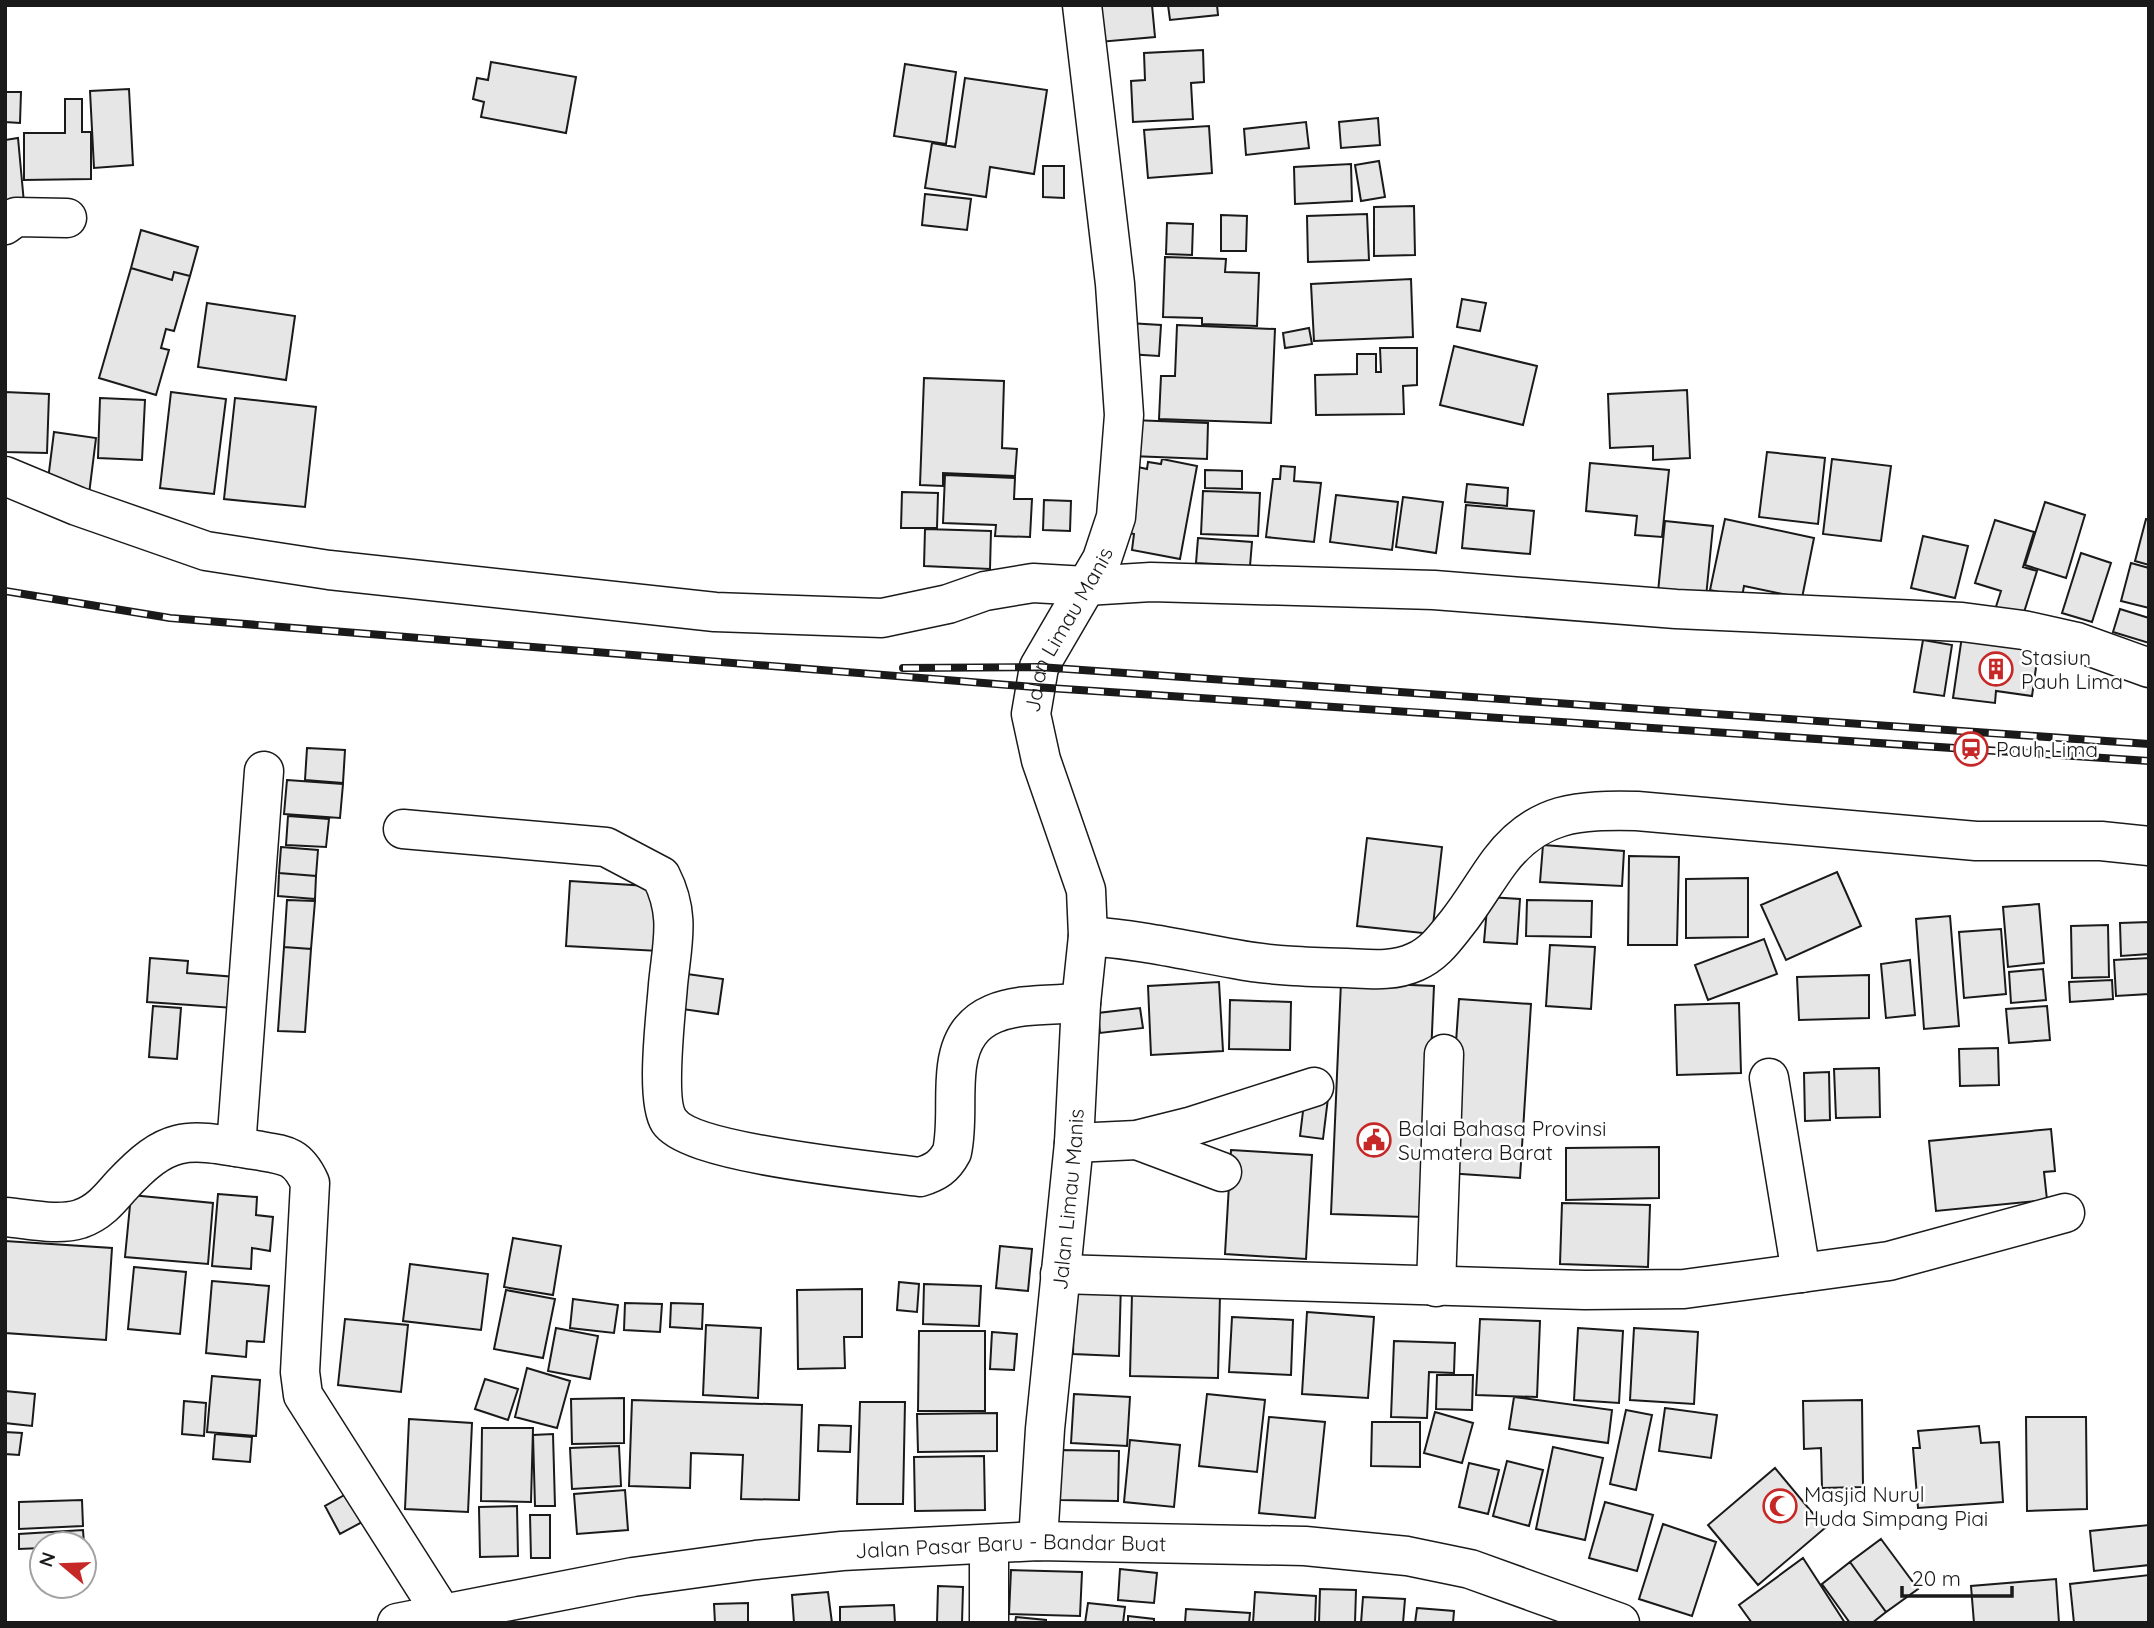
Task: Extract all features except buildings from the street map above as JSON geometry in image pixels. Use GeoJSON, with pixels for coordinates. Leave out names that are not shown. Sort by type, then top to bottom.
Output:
{"type":"FeatureCollection","features":[{"type":"Feature","properties":{"kind":"street","name":"Jalan Limau Manis"},"geometry":{"type":"LineString","coordinates":[[1038,1541],[1060,1274],[1074,1143],[1081,1003],[1088,936],[1086,890],[1041,760],[1031,714],[1039,667],[1102,559],[1116,517],[1124,415],[1115,284],[1082,5]]}},
{"type":"Feature","properties":{"kind":"street"},"geometry":{"type":"LineString","coordinates":[[5,225],[16,217],[67,218]]}},
{"type":"Feature","properties":{"kind":"street"},"geometry":{"type":"LineString","coordinates":[[5,476],[77,506],[206,551],[329,570],[715,612],[882,618],[948,604],[985,591],[1033,583],[1086,586],[1152,582],[1434,590],[1676,609],[1962,622],[2023,630],[2077,642],[2149,668]]}},
{"type":"Feature","properties":{"kind":"street"},"geometry":{"type":"LineString","coordinates":[[236,1147],[264,771]]}},
{"type":"Feature","properties":{"kind":"street"},"geometry":{"type":"LineString","coordinates":[[1088,936],[1144,940],[1238,960],[1318,967],[1393,969],[1415,962],[1435,949],[1465,913],[1501,860],[1529,830],[1559,816],[1587,810],[1637,811],[1976,841],[2101,841],[2149,846]]}},
{"type":"Feature","properties":{"kind":"street"},"geometry":{"type":"LineString","coordinates":[[403,829],[606,847],[661,876],[676,914],[664,1038],[663,1104],[669,1121],[679,1130],[727,1148],[920,1177],[935,1172],[945,1164],[952,1152],[957,1065],[974,1024],[985,1016],[1008,1009],[1081,1003]]}},
{"type":"Feature","properties":{"kind":"street"},"geometry":{"type":"LineString","coordinates":[[1436,1287],[1444,1054]]}},
{"type":"Feature","properties":{"kind":"street"},"geometry":{"type":"LineString","coordinates":[[1769,1079],[1801,1273]]}},
{"type":"Feature","properties":{"kind":"street"},"geometry":{"type":"LineString","coordinates":[[1074,1143],[1137,1140],[1189,1127],[1314,1087]]}},
{"type":"Feature","properties":{"kind":"street"},"geometry":{"type":"LineString","coordinates":[[1137,1140],[1222,1172]]}},
{"type":"Feature","properties":{"kind":"street"},"geometry":{"type":"LineString","coordinates":[[5,1217],[56,1222],[79,1219],[99,1210],[144,1162],[164,1147],[187,1142],[285,1155],[302,1164],[310,1183],[300,1372],[303,1395],[441,1612]]}},
{"type":"Feature","properties":{"kind":"street"},"geometry":{"type":"LineString","coordinates":[[1060,1274],[1436,1287],[1684,1289],[1889,1261],[2065,1213]]}},
{"type":"Feature","properties":{"kind":"street","name":"Jalan Pasar Baru - Bandar Buat"},"geometry":{"type":"LineString","coordinates":[[397,1623],[441,1612],[578,1590],[633,1577],[756,1560],[1038,1541],[1305,1546],[1407,1556],[1470,1569],[1620,1623]]}},
{"type":"Feature","properties":{"kind":"street"},"geometry":{"type":"LineString","coordinates":[[989,1544],[989,1623]]}},
{"type":"Feature","properties":{"kind":"railway"},"geometry":{"type":"LineString","coordinates":[[5,591],[170,618],[1034,687],[2149,761]]}},
{"type":"Feature","properties":{"kind":"railway"},"geometry":{"type":"LineString","coordinates":[[903,668],[1039,667],[2149,744]]}},
{"type":"Feature","properties":{"kind":"place","name":"Stasiun Pauh Lima"},"geometry":{"type":"Point","coordinates":[1996,669]}},
{"type":"Feature","properties":{"kind":"place","name":"Pauh Lima"},"geometry":{"type":"Point","coordinates":[1971,749]}},
{"type":"Feature","properties":{"kind":"place","name":"Balai Bahasa Provinsi Sumatera Barat"},"geometry":{"type":"Point","coordinates":[1374,1140]}},
{"type":"Feature","properties":{"kind":"place","name":"Masjid Nurul Huda Simpang Piai"},"geometry":{"type":"Point","coordinates":[1780,1506]}}]}
